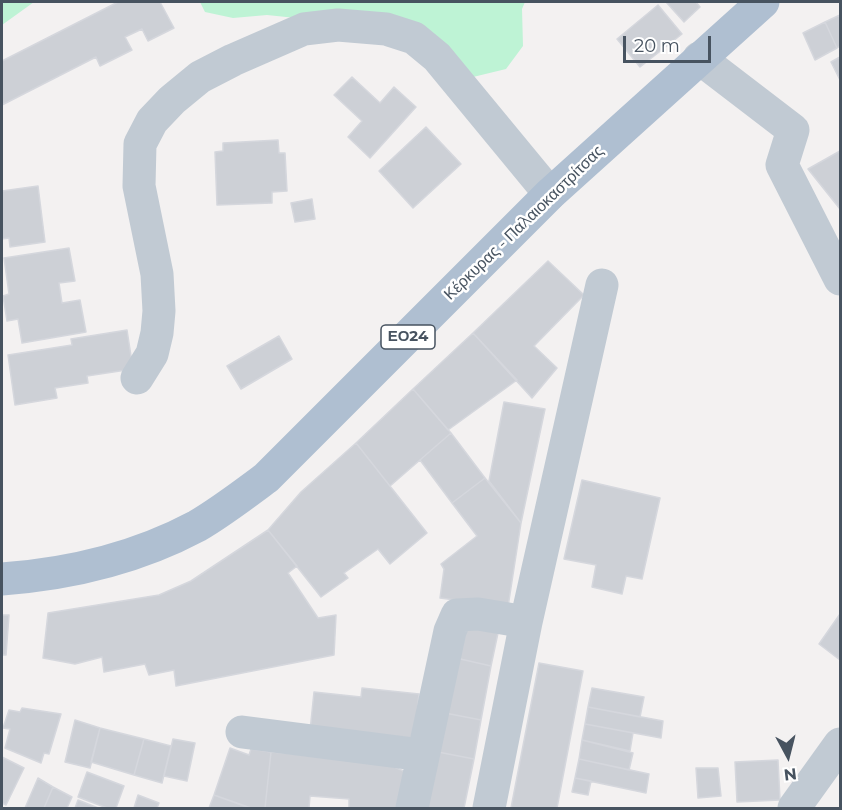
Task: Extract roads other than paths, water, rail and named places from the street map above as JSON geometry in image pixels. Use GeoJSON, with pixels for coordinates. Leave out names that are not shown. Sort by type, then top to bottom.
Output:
{"type":"FeatureCollection","features":[{"type":"Feature","properties":{"kind":"main road","name":"Κέρκυρας - Παλαιοκαστρίτσας"},"geometry":{"type":"LineString","coordinates":[[2,579],[52,573],[112,560],[170,539],[220,512],[266,478],[550,194],[763,2]]}},
{"type":"Feature","properties":{"kind":"street"},"geometry":{"type":"LineString","coordinates":[[137,378],[152,354],[158,333],[159,311],[157,274],[139,186],[140,144],[152,121],[172,100],[200,78],[232,60],[304,29],[338,25],[386,30],[414,38],[437,57],[550,194]]}},
{"type":"Feature","properties":{"kind":"street"},"geometry":{"type":"LineString","coordinates":[[699,58],[793,130],[782,165],[840,279]]}},
{"type":"Feature","properties":{"kind":"street"},"geometry":{"type":"LineString","coordinates":[[489,808],[526,622],[602,285]]}},
{"type":"Feature","properties":{"kind":"street"},"geometry":{"type":"LineString","coordinates":[[412,808],[450,631],[457,615],[478,614],[526,622]]}},
{"type":"Feature","properties":{"kind":"street"},"geometry":{"type":"LineString","coordinates":[[242,732],[422,755]]}},
{"type":"Feature","properties":{"kind":"street"},"geometry":{"type":"LineString","coordinates":[[794,808],[840,744]]}}]}
